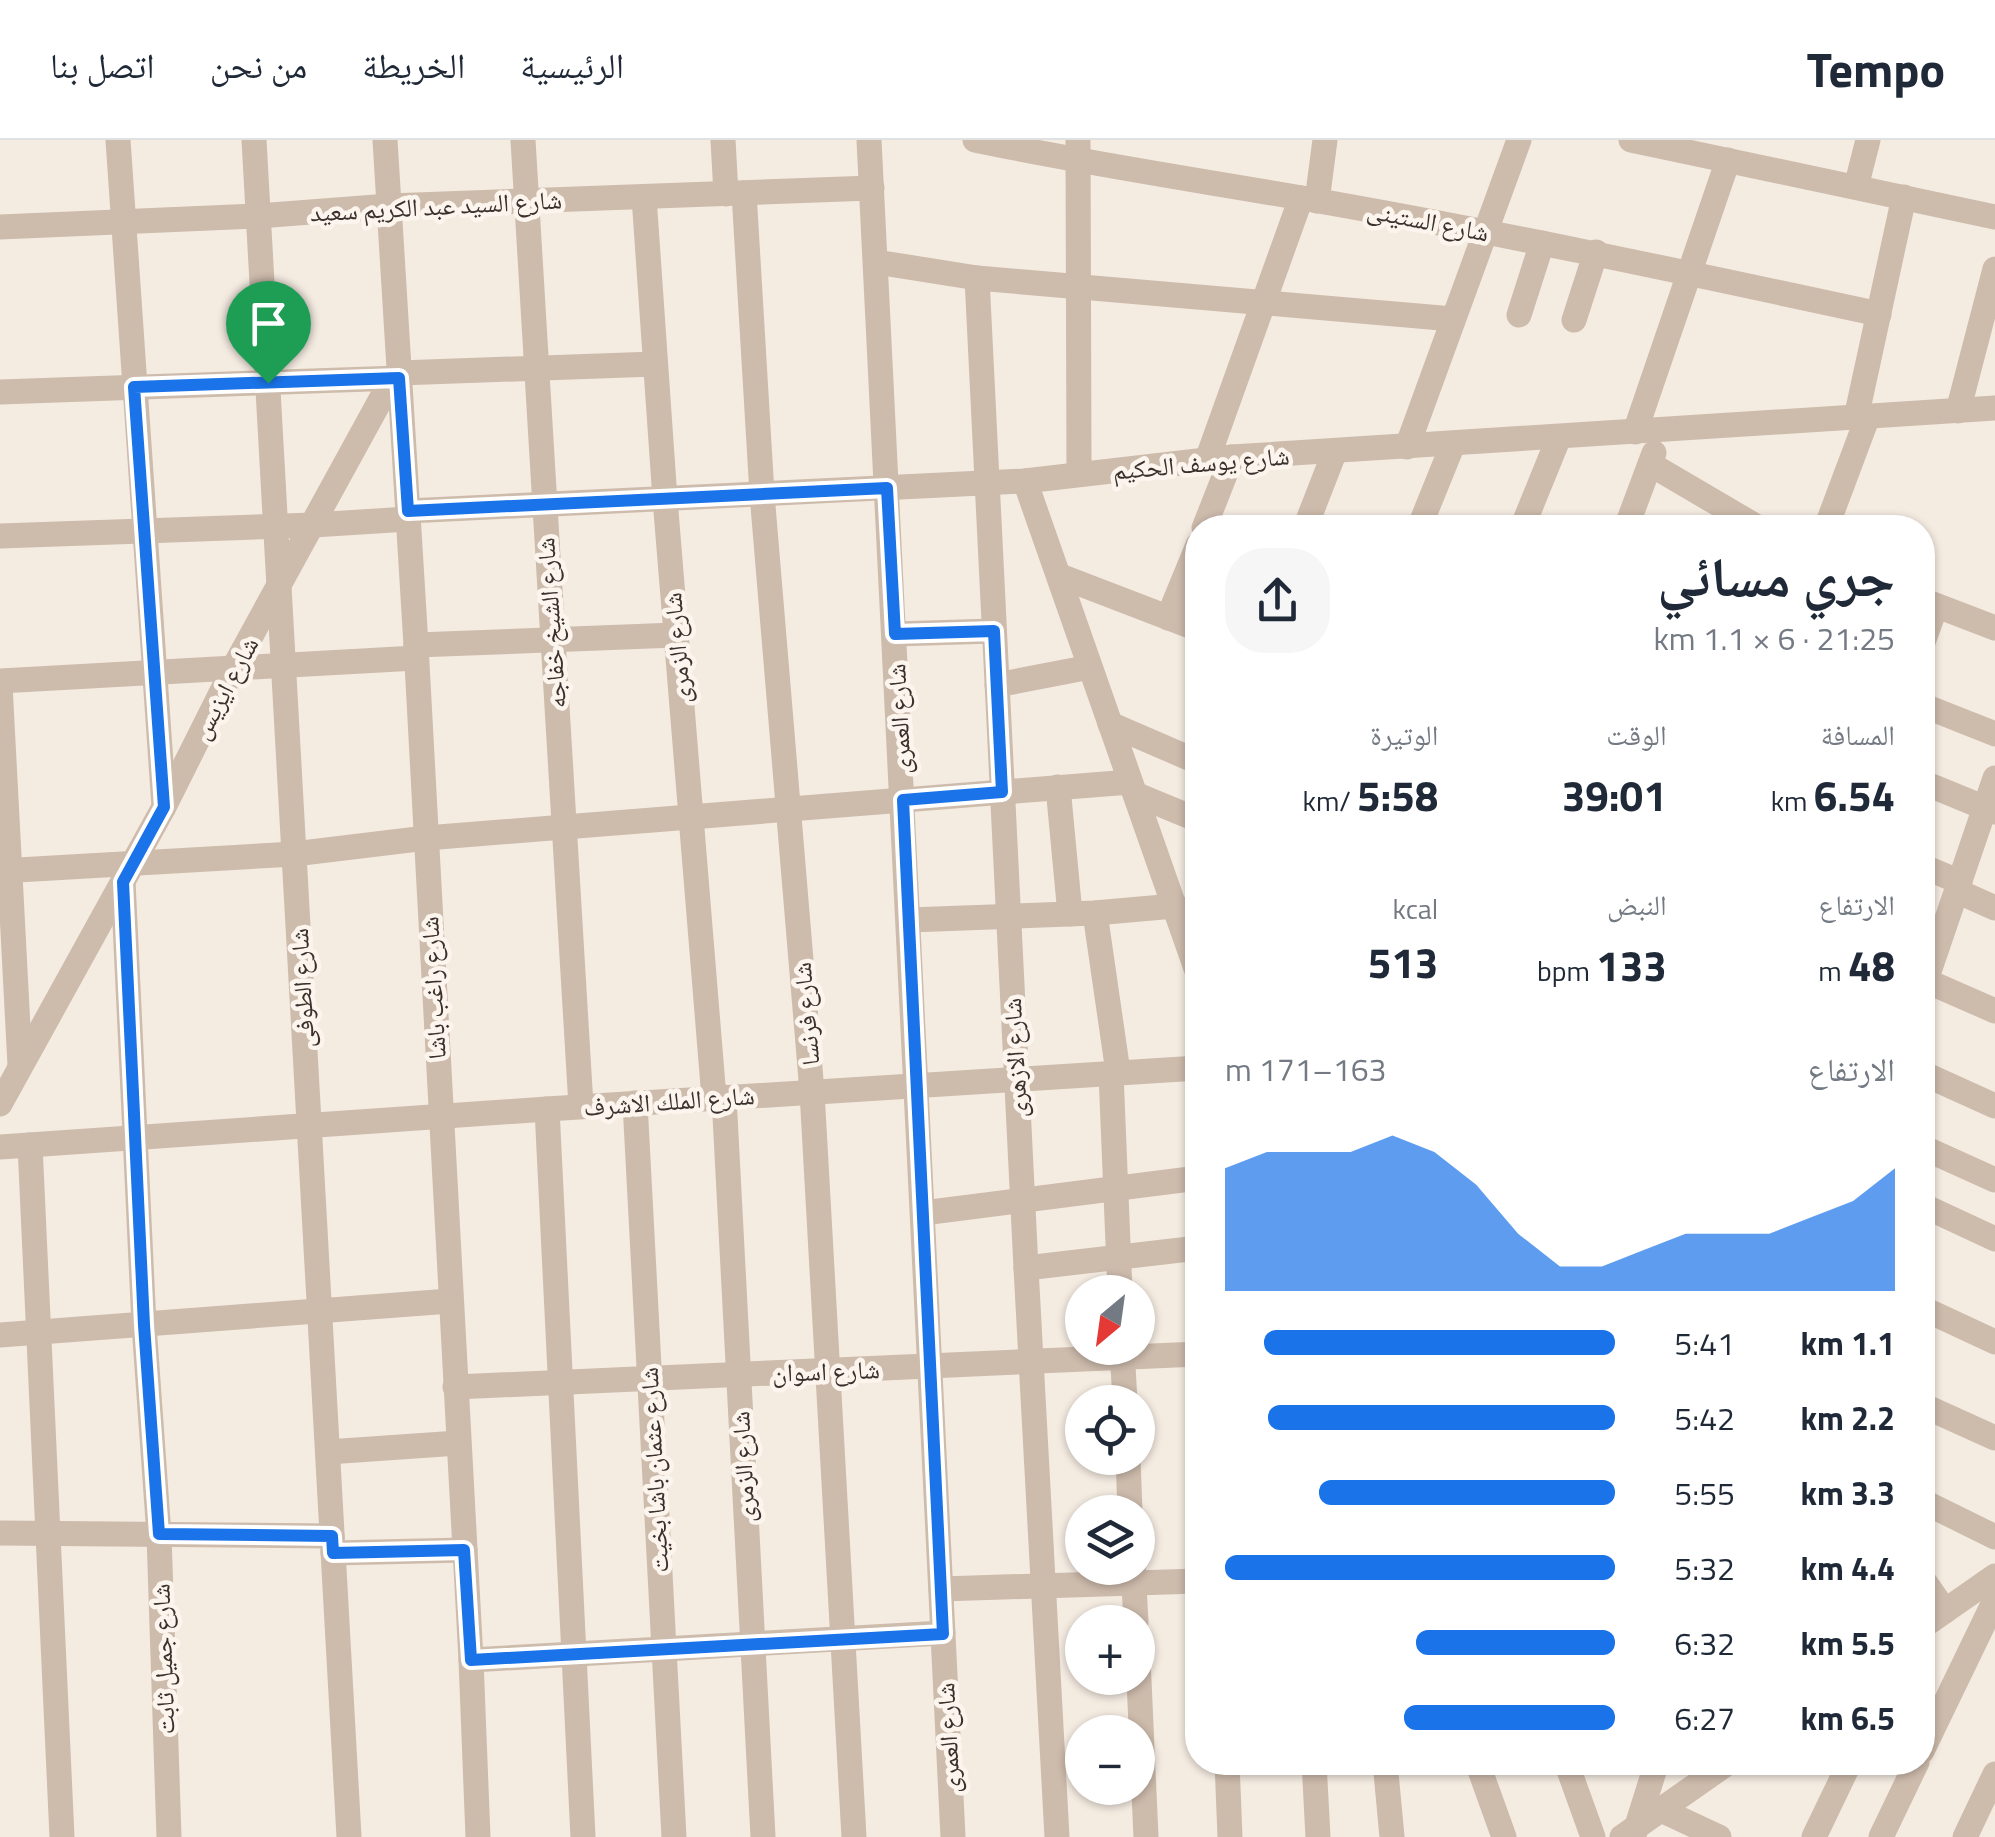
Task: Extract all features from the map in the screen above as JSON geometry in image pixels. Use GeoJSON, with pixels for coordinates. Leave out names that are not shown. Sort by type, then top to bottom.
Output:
{"type":"FeatureCollection","features":[{"type":"Feature","properties":{"kind":"street"},"geometry":{"type":"LineString","coordinates":[[118,140],[164,807]]}},
{"type":"Feature","properties":{"kind":"street","name":"شارع الطوفى"},"geometry":{"type":"LineString","coordinates":[[254,140],[349,1837]]}},
{"type":"Feature","properties":{"kind":"street","name":"شارع راغب باشا"},"geometry":{"type":"LineString","coordinates":[[386,140],[478,1837]]}},
{"type":"Feature","properties":{"kind":"street","name":"شارع الشيخ خفاجه"},"geometry":{"type":"LineString","coordinates":[[523,140],[581,1106]]}},
{"type":"Feature","properties":{"kind":"street","name":"شارع فرنسا"},"geometry":{"type":"LineString","coordinates":[[723,140],[735,193],[812,1092],[854,1837]]}},
{"type":"Feature","properties":{"kind":"street","name":"شارع العمرى"},"geometry":{"type":"LineString","coordinates":[[869,140],[953,1837]]}},
{"type":"Feature","properties":{"kind":"street","name":"شارع الستينى"},"geometry":{"type":"LineString","coordinates":[[975,140],[1078,151],[1309,200],[1596,252],[1879,314]]}},
{"type":"Feature","properties":{"kind":"street"},"geometry":{"type":"LineString","coordinates":[[1207,515],[1263,302],[1309,200],[1324,140]]}},
{"type":"Feature","properties":{"kind":"street"},"geometry":{"type":"LineString","coordinates":[[1407,447],[1519,140]]}},
{"type":"Feature","properties":{"kind":"street"},"geometry":{"type":"LineString","coordinates":[[1631,140],[1696,147],[1728,160],[1995,216]]}},
{"type":"Feature","properties":{"kind":"street"},"geometry":{"type":"LineString","coordinates":[[1856,187],[1868,140]]}},
{"type":"Feature","properties":{"kind":"street"},"geometry":{"type":"LineString","coordinates":[[1078,151],[1079,474]]}},
{"type":"Feature","properties":{"kind":"street"},"geometry":{"type":"LineString","coordinates":[[1635,432],[1728,160]]}},
{"type":"Feature","properties":{"kind":"street","name":"شارع السيد عبد الكريم سعيد"},"geometry":{"type":"LineString","coordinates":[[0,228],[389,206],[872,188]]}},
{"type":"Feature","properties":{"kind":"street","name":"شارع الزمرى"},"geometry":{"type":"LineString","coordinates":[[644,197],[691,817],[719,1098],[763,1837]]}},
{"type":"Feature","properties":{"kind":"street"},"geometry":{"type":"LineString","coordinates":[[1830,515],[1862,417],[1904,197]]}},
{"type":"Feature","properties":{"kind":"street"},"geometry":{"type":"LineString","coordinates":[[1519,315],[1542,242]]}},
{"type":"Feature","properties":{"kind":"street"},"geometry":{"type":"LineString","coordinates":[[1574,320],[1596,252]]}},
{"type":"Feature","properties":{"kind":"street"},"geometry":{"type":"LineString","coordinates":[[876,262],[977,278],[1452,318]]}},
{"type":"Feature","properties":{"kind":"street"},"geometry":{"type":"LineString","coordinates":[[1958,411],[1995,269]]}},
{"type":"Feature","properties":{"kind":"street","name":"شارع الازهرى"},"geometry":{"type":"LineString","coordinates":[[977,278],[1056,1837]]}},
{"type":"Feature","properties":{"kind":"street"},"geometry":{"type":"LineString","coordinates":[[0,392],[655,364]]}},
{"type":"Feature","properties":{"kind":"street","name":"شارع ايزيس"},"geometry":{"type":"LineString","coordinates":[[0,1104],[164,807],[234,667],[397,377]]}},
{"type":"Feature","properties":{"kind":"street","name":"شارع يوسف الحكيم"},"geometry":{"type":"LineString","coordinates":[[0,536],[313,525],[544,504],[1025,481],[1220,459],[1995,408]]}},
{"type":"Feature","properties":{"kind":"street"},"geometry":{"type":"LineString","coordinates":[[1631,515],[1663,430]]}},
{"type":"Feature","properties":{"kind":"street"},"geometry":{"type":"LineString","coordinates":[[1527,515],[1559,437]]}},
{"type":"Feature","properties":{"kind":"street"},"geometry":{"type":"LineString","coordinates":[[1424,515],[1452,444]]}},
{"type":"Feature","properties":{"kind":"street"},"geometry":{"type":"LineString","coordinates":[[1310,515],[1335,451]]}},
{"type":"Feature","properties":{"kind":"street"},"geometry":{"type":"LineString","coordinates":[[1650,464],[1719,515]]}},
{"type":"Feature","properties":{"kind":"street"},"geometry":{"type":"LineString","coordinates":[[1025,481],[1132,788],[1185,909]]}},
{"type":"Feature","properties":{"kind":"street"},"geometry":{"type":"LineString","coordinates":[[1060,576],[1185,624]]}},
{"type":"Feature","properties":{"kind":"street"},"geometry":{"type":"LineString","coordinates":[[1168,618],[1185,577]]}},
{"type":"Feature","properties":{"kind":"street"},"geometry":{"type":"LineString","coordinates":[[1935,605],[1995,628]]}},
{"type":"Feature","properties":{"kind":"street"},"geometry":{"type":"LineString","coordinates":[[895,634],[994,631]]}},
{"type":"Feature","properties":{"kind":"street"},"geometry":{"type":"LineString","coordinates":[[20,1065],[7,973],[0,683],[283,664],[552,640],[676,635]]}},
{"type":"Feature","properties":{"kind":"street"},"geometry":{"type":"LineString","coordinates":[[997,685],[1090,667]]}},
{"type":"Feature","properties":{"kind":"street"},"geometry":{"type":"LineString","coordinates":[[1935,710],[1995,734]]}},
{"type":"Feature","properties":{"kind":"street"},"geometry":{"type":"LineString","coordinates":[[1110,724],[1185,756]]}},
{"type":"Feature","properties":{"kind":"street"},"geometry":{"type":"LineString","coordinates":[[1935,952],[1990,810],[1995,778]]}},
{"type":"Feature","properties":{"kind":"street"},"geometry":{"type":"LineString","coordinates":[[1935,787],[1990,810]]}},
{"type":"Feature","properties":{"kind":"street"},"geometry":{"type":"LineString","coordinates":[[5,871],[128,873],[426,838],[1058,788],[1132,788],[1185,814]]}},
{"type":"Feature","properties":{"kind":"street"},"geometry":{"type":"LineString","coordinates":[[1058,788],[1114,1072],[1120,1275]]}},
{"type":"Feature","properties":{"kind":"street","name":"شارع جميل ثابت"},"geometry":{"type":"LineString","coordinates":[[128,873],[135,1138],[159,1534],[169,1837]]}},
{"type":"Feature","properties":{"kind":"street"},"geometry":{"type":"LineString","coordinates":[[1935,873],[1995,908]]}},
{"type":"Feature","properties":{"kind":"street"},"geometry":{"type":"LineString","coordinates":[[909,920],[1185,911]]}},
{"type":"Feature","properties":{"kind":"street"},"geometry":{"type":"LineString","coordinates":[[1935,988],[1995,1011]]}},
{"type":"Feature","properties":{"kind":"street","name":"شارع الملك الاشرف"},"geometry":{"type":"LineString","coordinates":[[0,1147],[1185,1069]]}},
{"type":"Feature","properties":{"kind":"street"},"geometry":{"type":"LineString","coordinates":[[1935,1080],[1995,1106]]}},
{"type":"Feature","properties":{"kind":"street","name":"شارع عثمان باشا بخيت"},"geometry":{"type":"LineString","coordinates":[[635,1103],[674,1837]]}},
{"type":"Feature","properties":{"kind":"street"},"geometry":{"type":"LineString","coordinates":[[547,1109],[583,1837]]}},
{"type":"Feature","properties":{"kind":"street"},"geometry":{"type":"LineString","coordinates":[[30,1146],[62,1837]]}},
{"type":"Feature","properties":{"kind":"street"},"geometry":{"type":"LineString","coordinates":[[1935,1153],[1995,1180]]}},
{"type":"Feature","properties":{"kind":"street"},"geometry":{"type":"LineString","coordinates":[[923,1212],[1185,1180]]}},
{"type":"Feature","properties":{"kind":"street"},"geometry":{"type":"LineString","coordinates":[[1935,1211],[1995,1240]]}},
{"type":"Feature","properties":{"kind":"street"},"geometry":{"type":"LineString","coordinates":[[1026,1268],[1185,1250]]}},
{"type":"Feature","properties":{"kind":"street"},"geometry":{"type":"LineString","coordinates":[[0,1336],[450,1301]]}},
{"type":"Feature","properties":{"kind":"street"},"geometry":{"type":"LineString","coordinates":[[1935,1314],[1995,1342]]}},
{"type":"Feature","properties":{"kind":"street","name":"شارع اسوان"},"geometry":{"type":"LineString","coordinates":[[1155,1353],[1185,1354]]}},
{"type":"Feature","properties":{"kind":"street","name":"شارع اسوان"},"geometry":{"type":"LineString","coordinates":[[455,1387],[1065,1359]]}},
{"type":"Feature","properties":{"kind":"street"},"geometry":{"type":"LineString","coordinates":[[1935,1412],[1995,1438]]}},
{"type":"Feature","properties":{"kind":"street"},"geometry":{"type":"LineString","coordinates":[[328,1452],[458,1444]]}},
{"type":"Feature","properties":{"kind":"street"},"geometry":{"type":"LineString","coordinates":[[1935,1507],[1995,1537]]}},
{"type":"Feature","properties":{"kind":"street"},"geometry":{"type":"LineString","coordinates":[[0,1533],[159,1534],[464,1550]]}},
{"type":"Feature","properties":{"kind":"street"},"geometry":{"type":"LineString","coordinates":[[1935,1617],[1995,1576]]}},
{"type":"Feature","properties":{"kind":"street"},"geometry":{"type":"LineString","coordinates":[[1155,1577],[1185,1580]]}},
{"type":"Feature","properties":{"kind":"street"},"geometry":{"type":"LineString","coordinates":[[941,1589],[1065,1583]]}},
{"type":"Feature","properties":{"kind":"street"},"geometry":{"type":"LineString","coordinates":[[1935,1596],[1945,1610]]}},
{"type":"Feature","properties":{"kind":"street"},"geometry":{"type":"LineString","coordinates":[[1935,1724],[1995,1600]]}},
{"type":"Feature","properties":{"kind":"street"},"geometry":{"type":"LineString","coordinates":[[471,1660],[943,1634]]}},
{"type":"Feature","properties":{"kind":"street"},"geometry":{"type":"LineString","coordinates":[[1140,1695],[1146,1837]]}},
{"type":"Feature","properties":{"kind":"street"},"geometry":{"type":"LineString","coordinates":[[1966,1837],[1995,1774]]}},
{"type":"Feature","properties":{"kind":"street"},"geometry":{"type":"LineString","coordinates":[[1227,1775],[1230,1837]]}},
{"type":"Feature","properties":{"kind":"street"},"geometry":{"type":"LineString","coordinates":[[1315,1775],[1318,1837]]}},
{"type":"Feature","properties":{"kind":"street"},"geometry":{"type":"LineString","coordinates":[[1386,1775],[1392,1837]]}},
{"type":"Feature","properties":{"kind":"street"},"geometry":{"type":"LineString","coordinates":[[1482,1775],[1504,1837]]}},
{"type":"Feature","properties":{"kind":"street"},"geometry":{"type":"LineString","coordinates":[[1571,1775],[1593,1837]]}},
{"type":"Feature","properties":{"kind":"street"},"geometry":{"type":"LineString","coordinates":[[1630,1834],[1652,1775]]}},
{"type":"Feature","properties":{"kind":"street"},"geometry":{"type":"LineString","coordinates":[[1630,1834],[1711,1775]]}},
{"type":"Feature","properties":{"kind":"street"},"geometry":{"type":"LineString","coordinates":[[1814,1837],[1844,1775]]}},
{"type":"Feature","properties":{"kind":"street"},"geometry":{"type":"LineString","coordinates":[[1881,1837],[1911,1775]]}},
{"type":"Feature","properties":{"kind":"street"},"geometry":{"type":"LineString","coordinates":[[1661,1810],[1720,1837]]}},
{"type":"Feature","properties":{"kind":"route"},"geometry":{"type":"LineString","coordinates":[[399,378],[408,511],[887,488],[895,634],[994,631],[1002,792],[903,800],[943,1634],[471,1660],[464,1550],[333,1553],[332,1536],[159,1534],[144,1325],[123,882],[164,807],[134,387],[268,383],[399,378]]}}]}
